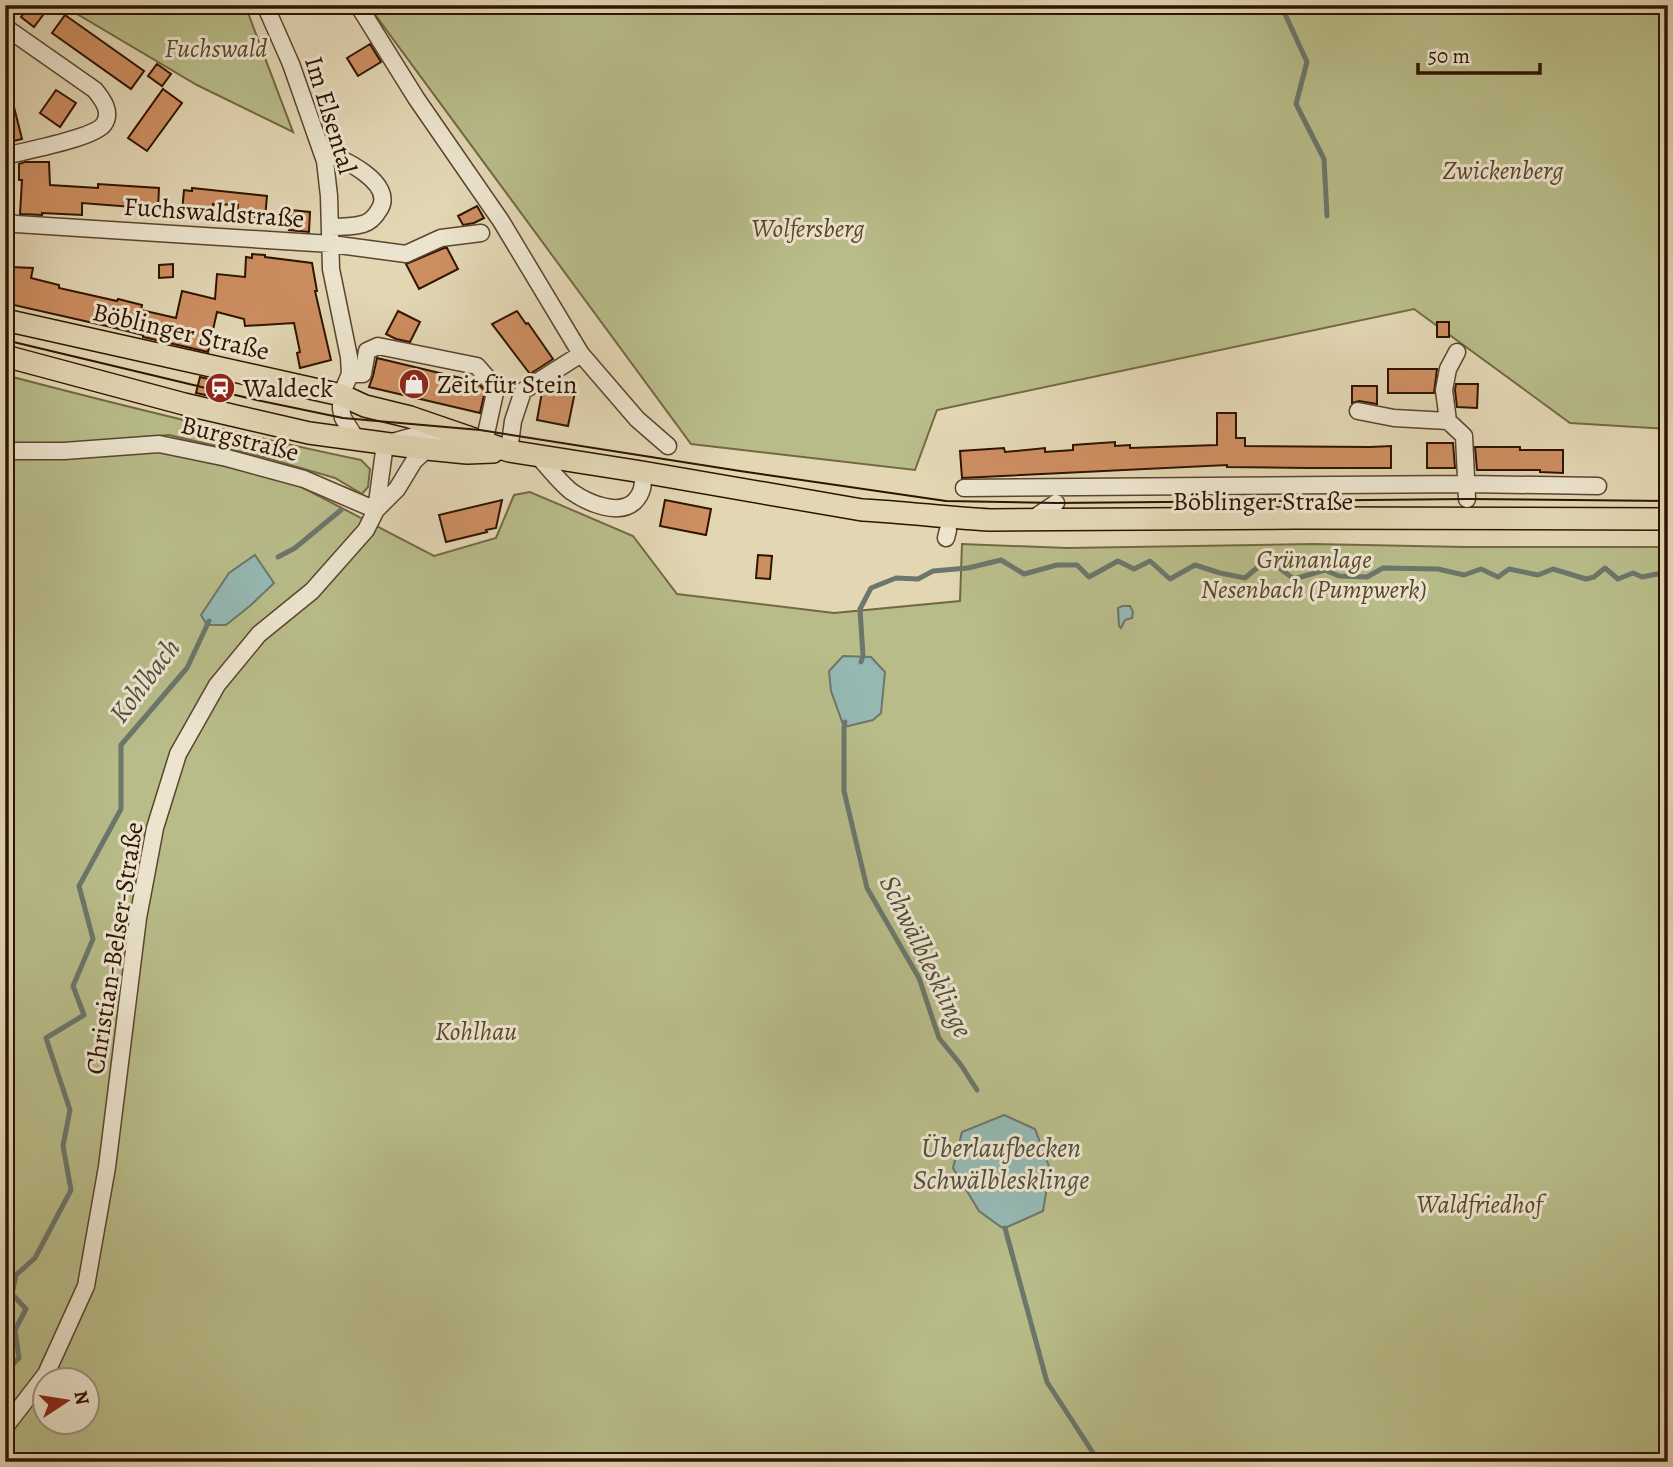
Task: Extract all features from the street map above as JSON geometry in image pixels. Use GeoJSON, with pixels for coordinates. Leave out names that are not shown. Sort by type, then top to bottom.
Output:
{"type":"FeatureCollection","features":[{"type":"Feature","properties":{"kind":"main road","name":"Böblinger Straße"},"geometry":{"type":"LineString","coordinates":[[5,320],[350,394],[365,406],[410,417],[509,451],[862,510],[949,518],[1031,520],[1668,519]]}},
{"type":"Feature","properties":{"kind":"main road","name":"Böblinger Straße"},"geometry":{"type":"LineString","coordinates":[[5,356],[184,404],[309,433],[467,453],[509,451]]}},
{"type":"Feature","properties":{"kind":"main road","name":"Böblinger Straße"},"geometry":{"type":"LineString","coordinates":[[862,510],[885,521],[947,534],[1281,529],[1668,530]]}},
{"type":"Feature","properties":{"kind":"street","name":"Im Elsental"},"geometry":{"type":"LineString","coordinates":[[265,5],[291,64],[322,152],[328,180],[331,244]]}},
{"type":"Feature","properties":{"kind":"street"},"geometry":{"type":"LineString","coordinates":[[358,5],[416,98],[501,221],[581,354],[637,419],[668,446]]}},
{"type":"Feature","properties":{"kind":"street"},"geometry":{"type":"LineString","coordinates":[[5,27],[95,90],[105,102],[107,111],[106,123],[98,131],[5,156]]}},
{"type":"Feature","properties":{"kind":"street"},"geometry":{"type":"LineString","coordinates":[[322,152],[333,155],[367,175],[378,185],[382,195],[382,206],[366,224],[330,227]]}},
{"type":"Feature","properties":{"kind":"street","name":"Fuchswaldstraße"},"geometry":{"type":"LineString","coordinates":[[5,221],[16,224],[331,244],[331,270],[349,357],[349,374]]}},
{"type":"Feature","properties":{"kind":"street"},"geometry":{"type":"LineString","coordinates":[[331,244],[406,254],[441,238],[481,233]]}},
{"type":"Feature","properties":{"kind":"street"},"geometry":{"type":"LineString","coordinates":[[356,440],[343,418],[350,394],[349,374],[363,374],[367,351],[378,346],[477,366],[496,388],[484,443]]}},
{"type":"Feature","properties":{"kind":"street"},"geometry":{"type":"LineString","coordinates":[[1457,352],[1448,369],[1444,390],[1448,421],[1464,436],[1467,491],[1490,519]]}},
{"type":"Feature","properties":{"kind":"street"},"geometry":{"type":"LineString","coordinates":[[509,451],[513,421],[523,391],[581,354]]}},
{"type":"Feature","properties":{"kind":"street"},"geometry":{"type":"LineString","coordinates":[[1357,411],[1394,418],[1448,421]]}},
{"type":"Feature","properties":{"kind":"street","name":"Böblinger Straße"},"geometry":{"type":"LineString","coordinates":[[385,444],[414,436],[462,436]]}},
{"type":"Feature","properties":{"kind":"street","name":"Burgstraße"},"geometry":{"type":"LineString","coordinates":[[5,451],[64,451],[159,444],[226,458],[304,479],[376,510]]}},
{"type":"Feature","properties":{"kind":"street","name":"Christian-Belser-Straße"},"geometry":{"type":"LineString","coordinates":[[5,1427],[46,1374],[86,1286],[107,1167],[138,918],[155,828],[178,754],[218,685],[260,634],[312,591],[366,530],[376,510],[385,444]]}},
{"type":"Feature","properties":{"kind":"street"},"geometry":{"type":"LineString","coordinates":[[376,510],[397,489],[419,456],[428,449]]}},
{"type":"Feature","properties":{"kind":"street"},"geometry":{"type":"LineString","coordinates":[[538,456],[571,492],[591,502],[615,509],[628,507],[637,499],[643,490],[642,472]]}},
{"type":"Feature","properties":{"kind":"street","name":"Böblinger Straße"},"geometry":{"type":"LineString","coordinates":[[964,488],[1057,494],[1467,491],[1598,486]]}},
{"type":"Feature","properties":{"kind":"street"},"geometry":{"type":"LineString","coordinates":[[1440,519],[1467,491]]}},
{"type":"Feature","properties":{"kind":"street"},"geometry":{"type":"LineString","coordinates":[[1031,520],[1057,494],[1081,519]]}},
{"type":"Feature","properties":{"kind":"green space","name":"Fuchswald"},"geometry":{"type":"Polygon","coordinates":[[[62,5],[245,5],[293,132],[197,85],[62,5]]]}},
{"type":"Feature","properties":{"kind":"green space","name":"Wolfersberg"},"geometry":{"type":"Polygon","coordinates":[[[368,5],[1668,5],[1668,429],[1570,423],[1414,309],[937,410],[915,470],[691,444],[368,5]]]}},
{"type":"Feature","properties":{"kind":"green space"},"geometry":{"type":"Polygon","coordinates":[[[5,375],[183,420],[361,460],[370,469],[368,487],[362,494],[335,478],[263,457],[169,435],[5,448],[5,375]]]}},
{"type":"Feature","properties":{"kind":"green space"},"geometry":{"type":"Polygon","coordinates":[[[156,451],[288,480],[434,556],[496,538],[514,495],[530,492],[633,536],[677,594],[834,613],[960,601],[962,544],[1067,548],[1313,544],[1668,547],[1668,1462],[5,1462],[5,456],[156,451]]]}},
{"type":"Feature","properties":{"kind":"water"},"geometry":{"type":"Polygon","coordinates":[[[255,555],[274,583],[226,625],[207,625],[201,615],[229,573],[255,555]]]}},
{"type":"Feature","properties":{"kind":"water"},"geometry":{"type":"Polygon","coordinates":[[[1130,606],[1133,612],[1132,618],[1125,620],[1121,628],[1118,608],[1130,606]]]}},
{"type":"Feature","properties":{"kind":"water"},"geometry":{"type":"Polygon","coordinates":[[[843,656],[871,657],[885,672],[881,713],[873,720],[844,727],[831,691],[829,671],[843,656]]]}},
{"type":"Feature","properties":{"kind":"water","name":"Überlaufbecken Schwälblesklinge"},"geometry":{"type":"Polygon","coordinates":[[[1004,1115],[1035,1129],[1050,1169],[1043,1211],[1005,1228],[979,1211],[953,1168],[962,1132],[1004,1115]]]}},
{"type":"Feature","properties":{"kind":"building"},"geometry":{"type":"Polygon","coordinates":[[[30,5],[43,15],[34,27],[21,17],[30,5]]]}},
{"type":"Feature","properties":{"kind":"building"},"geometry":{"type":"Polygon","coordinates":[[[65,15],[144,71],[131,89],[52,33],[65,15]]]}},
{"type":"Feature","properties":{"kind":"building"},"geometry":{"type":"Polygon","coordinates":[[[370,44],[381,62],[358,76],[347,58],[370,44]]]}},
{"type":"Feature","properties":{"kind":"building"},"geometry":{"type":"Polygon","coordinates":[[[157,64],[171,74],[162,86],[148,76],[157,64]]]}},
{"type":"Feature","properties":{"kind":"building"},"geometry":{"type":"Polygon","coordinates":[[[163,89],[182,103],[147,151],[128,138],[163,89]]]}},
{"type":"Feature","properties":{"kind":"building"},"geometry":{"type":"Polygon","coordinates":[[[56,90],[76,103],[60,127],[40,113],[56,90]]]}},
{"type":"Feature","properties":{"kind":"building"},"geometry":{"type":"Polygon","coordinates":[[[10,91],[22,139],[5,143],[5,92],[10,91]]]}},
{"type":"Feature","properties":{"kind":"building"},"geometry":{"type":"Polygon","coordinates":[[[49,162],[50,185],[98,188],[98,184],[159,188],[158,209],[82,203],[82,215],[20,214],[22,180],[19,180],[19,164],[49,162]]]}},
{"type":"Feature","properties":{"kind":"building"},"geometry":{"type":"Polygon","coordinates":[[[192,188],[267,196],[265,218],[237,215],[238,205],[213,204],[212,213],[182,212],[184,190],[192,191],[192,188]]]}},
{"type":"Feature","properties":{"kind":"building"},"geometry":{"type":"Polygon","coordinates":[[[477,206],[484,218],[463,225],[458,216],[477,206]]]}},
{"type":"Feature","properties":{"kind":"building"},"geometry":{"type":"Polygon","coordinates":[[[291,210],[310,212],[309,232],[289,230],[291,210]]]}},
{"type":"Feature","properties":{"kind":"building"},"geometry":{"type":"Polygon","coordinates":[[[447,248],[458,269],[419,289],[406,264],[447,248]]]}},
{"type":"Feature","properties":{"kind":"building"},"geometry":{"type":"Polygon","coordinates":[[[252,254],[312,263],[315,291],[331,360],[300,368],[297,353],[300,352],[294,323],[245,326],[244,319],[217,312],[208,352],[5,303],[5,277],[8,277],[11,267],[33,268],[31,278],[59,285],[59,288],[142,305],[141,310],[176,318],[182,291],[215,299],[217,274],[245,277],[246,257],[252,258],[252,254]]]}},
{"type":"Feature","properties":{"kind":"building"},"geometry":{"type":"Polygon","coordinates":[[[173,264],[173,277],[159,278],[159,265],[173,264]]]}},
{"type":"Feature","properties":{"kind":"building"},"geometry":{"type":"Polygon","coordinates":[[[398,311],[420,322],[410,342],[386,334],[398,311]]]}},
{"type":"Feature","properties":{"kind":"building"},"geometry":{"type":"Polygon","coordinates":[[[517,311],[553,359],[530,374],[492,324],[517,311]]]}},
{"type":"Feature","properties":{"kind":"building"},"geometry":{"type":"Polygon","coordinates":[[[1437,322],[1449,322],[1449,337],[1437,337],[1437,322]]]}},
{"type":"Feature","properties":{"kind":"building"},"geometry":{"type":"Polygon","coordinates":[[[377,358],[477,382],[485,391],[480,413],[369,387],[377,358]]]}},
{"type":"Feature","properties":{"kind":"building"},"geometry":{"type":"Polygon","coordinates":[[[1388,369],[1437,369],[1434,393],[1388,393],[1388,369]]]}},
{"type":"Feature","properties":{"kind":"building"},"geometry":{"type":"Polygon","coordinates":[[[200,377],[226,383],[223,399],[196,393],[200,377]]]}},
{"type":"Feature","properties":{"kind":"building"},"geometry":{"type":"Polygon","coordinates":[[[1456,384],[1478,384],[1477,408],[1457,407],[1456,384]]]}},
{"type":"Feature","properties":{"kind":"building"},"geometry":{"type":"Polygon","coordinates":[[[1352,386],[1377,386],[1377,404],[1359,401],[1352,403],[1352,386]]]}},
{"type":"Feature","properties":{"kind":"building"},"geometry":{"type":"Polygon","coordinates":[[[548,387],[575,392],[568,426],[537,420],[542,392],[548,387]]]}},
{"type":"Feature","properties":{"kind":"building"},"geometry":{"type":"Polygon","coordinates":[[[1217,413],[1236,413],[1236,438],[1245,438],[1245,446],[1391,446],[1391,468],[1227,465],[962,478],[960,451],[1004,448],[1005,452],[1045,448],[1045,452],[1073,450],[1073,445],[1115,442],[1115,446],[1130,445],[1130,448],[1217,445],[1217,413]]]}},
{"type":"Feature","properties":{"kind":"building"},"geometry":{"type":"Polygon","coordinates":[[[1427,443],[1453,443],[1455,468],[1427,468],[1427,443]]]}},
{"type":"Feature","properties":{"kind":"building"},"geometry":{"type":"Polygon","coordinates":[[[1475,447],[1563,450],[1563,473],[1540,470],[1477,470],[1475,447]]]}},
{"type":"Feature","properties":{"kind":"building"},"geometry":{"type":"Polygon","coordinates":[[[502,500],[496,528],[446,542],[439,515],[502,500]]]}},
{"type":"Feature","properties":{"kind":"building"},"geometry":{"type":"Polygon","coordinates":[[[665,500],[711,509],[706,535],[660,526],[665,500]]]}},
{"type":"Feature","properties":{"kind":"building"},"geometry":{"type":"Polygon","coordinates":[[[758,555],[772,556],[770,579],[756,578],[758,555]]]}},
{"type":"Feature","properties":{"kind":"waterway"},"geometry":{"type":"LineString","coordinates":[[1283,5],[1307,62],[1296,104],[1324,159],[1327,216]]}},
{"type":"Feature","properties":{"kind":"waterway","name":"Kohlbach"},"geometry":{"type":"LineString","coordinates":[[278,557],[295,548],[341,510]]}},
{"type":"Feature","properties":{"kind":"waterway"},"geometry":{"type":"LineString","coordinates":[[861,662],[863,656],[860,609],[871,588],[896,578],[918,579],[933,571],[968,568],[1001,560],[1024,574],[1057,565],[1077,565],[1089,577],[1118,561],[1134,569],[1150,561],[1170,579],[1195,565],[1245,578],[1258,567],[1278,567],[1294,579],[1325,570],[1339,576],[1367,577],[1383,568],[1438,569],[1464,575],[1481,569],[1498,577],[1509,569],[1538,575],[1553,569],[1586,579],[1594,577],[1605,568],[1618,579],[1633,573],[1642,577],[1657,574],[1668,578]]}},
{"type":"Feature","properties":{"kind":"waterway","name":"Kohlbach"},"geometry":{"type":"LineString","coordinates":[[5,1372],[19,1358],[15,1330],[26,1309],[12,1294],[16,1275],[35,1258],[71,1190],[63,1146],[70,1110],[46,1038],[84,1015],[73,986],[93,939],[79,886],[121,809],[121,745],[187,668],[209,621]]}},
{"type":"Feature","properties":{"kind":"waterway","name":"Schwälblesklinge"},"geometry":{"type":"LineString","coordinates":[[845,722],[844,791],[867,888],[919,978],[939,1038],[977,1090]]}},
{"type":"Feature","properties":{"kind":"waterway","name":"Schwälblesklinge"},"geometry":{"type":"LineString","coordinates":[[1005,1228],[1047,1382],[1099,1462]]}},
{"type":"Feature","properties":{"kind":"tram line"},"geometry":{"type":"LineString","coordinates":[[5,340],[343,418],[480,430],[946,501],[1668,501]]}},
{"type":"Feature","properties":{"kind":"place","name":"Zeit für Stein"},"geometry":{"type":"Point","coordinates":[414,384]}},
{"type":"Feature","properties":{"kind":"place","name":"Waldeck"},"geometry":{"type":"Point","coordinates":[220,388]}},
{"type":"Feature","properties":{"kind":"park label","name":"Zwickenberg"},"geometry":{"type":"Point","coordinates":[1503,170]}},
{"type":"Feature","properties":{"kind":"park label","name":"Grünanlage Nesenbach (Pumpwerk)"},"geometry":{"type":"Point","coordinates":[1314,574]}},
{"type":"Feature","properties":{"kind":"park label","name":"Kohlhau"},"geometry":{"type":"Point","coordinates":[476,1031]}},
{"type":"Feature","properties":{"kind":"park label","name":"Waldfriedhof"},"geometry":{"type":"Point","coordinates":[1479,1204]}}]}
